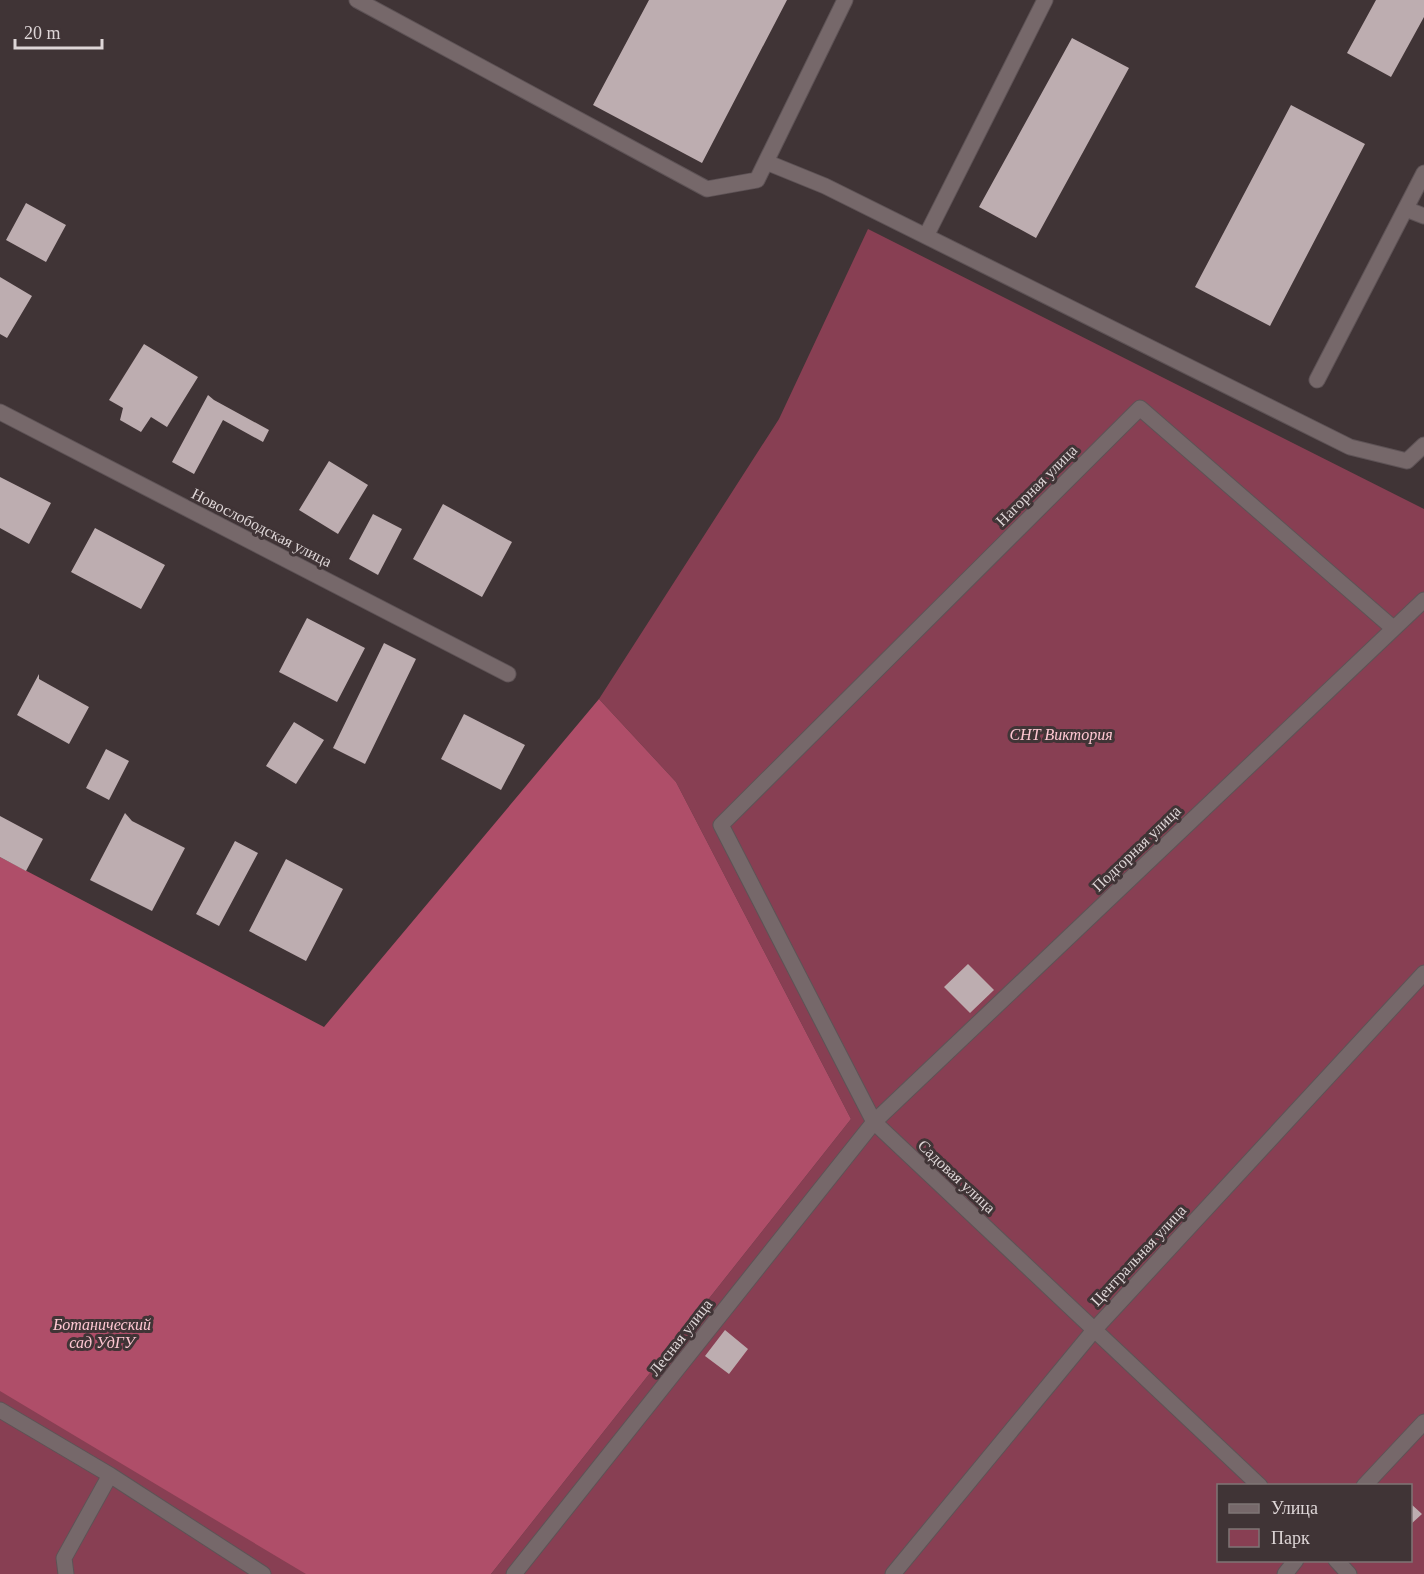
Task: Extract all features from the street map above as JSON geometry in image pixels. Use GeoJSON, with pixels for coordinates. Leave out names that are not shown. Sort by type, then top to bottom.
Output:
{"type":"FeatureCollection","features":[{"type":"Feature","properties":{"kind":"street"},"geometry":{"type":"LineString","coordinates":[[357,0],[707,189],[757,180],[845,0]]}},
{"type":"Feature","properties":{"kind":"street"},"geometry":{"type":"LineString","coordinates":[[926,236],[1045,0]]}},
{"type":"Feature","properties":{"kind":"street"},"geometry":{"type":"LineString","coordinates":[[766,162],[825,186],[1350,447],[1407,461],[1424,445]]}},
{"type":"Feature","properties":{"kind":"street"},"geometry":{"type":"LineString","coordinates":[[1317,380],[1424,173]]}},
{"type":"Feature","properties":{"kind":"street"},"geometry":{"type":"LineString","coordinates":[[1406,208],[1424,216]]}},
{"type":"Feature","properties":{"kind":"street","name":"Нагорная улица"},"geometry":{"type":"LineString","coordinates":[[721,825],[1140,408],[1393,628]]}},
{"type":"Feature","properties":{"kind":"street","name":"Новослободская улица"},"geometry":{"type":"LineString","coordinates":[[0,411],[508,674]]}},
{"type":"Feature","properties":{"kind":"street","name":"Подгорная улица"},"geometry":{"type":"LineString","coordinates":[[873,1122],[1424,600]]}},
{"type":"Feature","properties":{"kind":"street","name":"Садовая улица"},"geometry":{"type":"LineString","coordinates":[[721,825],[873,1122],[1259,1484]]}},
{"type":"Feature","properties":{"kind":"street","name":"Центральная улица"},"geometry":{"type":"LineString","coordinates":[[893,1574],[1095,1329],[1424,974]]}},
{"type":"Feature","properties":{"kind":"street","name":"Лесная улица"},"geometry":{"type":"LineString","coordinates":[[514,1574],[873,1122]]}},
{"type":"Feature","properties":{"kind":"street"},"geometry":{"type":"LineString","coordinates":[[0,1410],[110,1475],[263,1574]]}},
{"type":"Feature","properties":{"kind":"street"},"geometry":{"type":"LineString","coordinates":[[1365,1484],[1424,1422]]}},
{"type":"Feature","properties":{"kind":"street"},"geometry":{"type":"LineString","coordinates":[[66,1574],[64,1558],[110,1475]]}},
{"type":"Feature","properties":{"kind":"street"},"geometry":{"type":"LineString","coordinates":[[1285,1574],[1294,1562]]}},
{"type":"Feature","properties":{"kind":"street"},"geometry":{"type":"LineString","coordinates":[[1338,1562],[1349,1574]]}},
{"type":"Feature","properties":{"kind":"green space","name":"СНТ Виктория"},"geometry":{"type":"Polygon","coordinates":[[[868,229],[1424,509],[1424,1574],[491,1574],[851,1119],[676,782],[599,699],[779,419],[868,229]]]}},
{"type":"Feature","properties":{"kind":"green space"},"geometry":{"type":"Polygon","coordinates":[[[599,699],[676,782],[851,1119],[491,1574],[306,1574],[0,1391],[0,857],[324,1027],[599,699]]]}},
{"type":"Feature","properties":{"kind":"green space","name":"Ботанический сад УдГУ"},"geometry":{"type":"Polygon","coordinates":[[[0,993],[382,1574],[0,1574],[0,993]]]}},
{"type":"Feature","properties":{"kind":"building"},"geometry":{"type":"Polygon","coordinates":[[[649,0],[787,0],[702,163],[593,105],[649,0]]]}},
{"type":"Feature","properties":{"kind":"building"},"geometry":{"type":"Polygon","coordinates":[[[1376,0],[1424,0],[1424,17],[1391,77],[1347,53],[1376,0]]]}},
{"type":"Feature","properties":{"kind":"building"},"geometry":{"type":"Polygon","coordinates":[[[1072,38],[1129,68],[1036,238],[979,207],[1072,38]]]}},
{"type":"Feature","properties":{"kind":"building"},"geometry":{"type":"Polygon","coordinates":[[[1291,105],[1365,144],[1270,326],[1195,287],[1291,105]]]}},
{"type":"Feature","properties":{"kind":"building"},"geometry":{"type":"Polygon","coordinates":[[[26,203],[66,225],[46,262],[6,240],[26,203]]]}},
{"type":"Feature","properties":{"kind":"building"},"geometry":{"type":"Polygon","coordinates":[[[0,277],[32,296],[7,338],[0,334],[0,277]]]}},
{"type":"Feature","properties":{"kind":"building"},"geometry":{"type":"Polygon","coordinates":[[[144,344],[198,377],[167,427],[151,417],[141,432],[120,420],[123,408],[109,400],[144,344]]]}},
{"type":"Feature","properties":{"kind":"building"},"geometry":{"type":"Polygon","coordinates":[[[208,395],[269,430],[263,442],[223,420],[194,474],[172,462],[208,395]]]}},
{"type":"Feature","properties":{"kind":"building"},"geometry":{"type":"Polygon","coordinates":[[[329,461],[368,485],[338,534],[299,510],[329,461]]]}},
{"type":"Feature","properties":{"kind":"building"},"geometry":{"type":"Polygon","coordinates":[[[0,477],[51,503],[29,544],[0,528],[0,477]]]}},
{"type":"Feature","properties":{"kind":"building"},"geometry":{"type":"Polygon","coordinates":[[[443,504],[512,542],[482,597],[413,559],[443,504]]]}},
{"type":"Feature","properties":{"kind":"building"},"geometry":{"type":"Polygon","coordinates":[[[373,514],[402,529],[378,575],[349,559],[373,514]]]}},
{"type":"Feature","properties":{"kind":"building"},"geometry":{"type":"Polygon","coordinates":[[[95,528],[165,565],[141,609],[71,572],[95,528]]]}},
{"type":"Feature","properties":{"kind":"building"},"geometry":{"type":"Polygon","coordinates":[[[307,618],[365,648],[337,702],[279,672],[307,618]]]}},
{"type":"Feature","properties":{"kind":"building"},"geometry":{"type":"Polygon","coordinates":[[[384,643],[416,659],[365,764],[333,748],[384,643]]]}},
{"type":"Feature","properties":{"kind":"building"},"geometry":{"type":"Polygon","coordinates":[[[39,674],[39,679],[89,707],[69,744],[17,715],[39,674]]]}},
{"type":"Feature","properties":{"kind":"building"},"geometry":{"type":"Polygon","coordinates":[[[464,714],[525,745],[501,790],[441,759],[464,714]]]}},
{"type":"Feature","properties":{"kind":"building"},"geometry":{"type":"Polygon","coordinates":[[[294,722],[324,740],[296,784],[266,766],[294,722]]]}},
{"type":"Feature","properties":{"kind":"building"},"geometry":{"type":"Polygon","coordinates":[[[106,749],[129,761],[109,800],[86,788],[106,749]]]}},
{"type":"Feature","properties":{"kind":"building"},"geometry":{"type":"Polygon","coordinates":[[[125,813],[132,821],[185,848],[152,911],[90,880],[125,813]]]}},
{"type":"Feature","properties":{"kind":"building"},"geometry":{"type":"Polygon","coordinates":[[[0,816],[43,839],[26,871],[0,857],[0,816]]]}},
{"type":"Feature","properties":{"kind":"building"},"geometry":{"type":"Polygon","coordinates":[[[235,841],[258,853],[219,926],[196,914],[235,841]]]}},
{"type":"Feature","properties":{"kind":"building"},"geometry":{"type":"Polygon","coordinates":[[[286,859],[343,889],[306,961],[249,931],[286,859]]]}},
{"type":"Feature","properties":{"kind":"building"},"geometry":{"type":"Polygon","coordinates":[[[968,964],[994,990],[970,1013],[944,987],[968,964]]]}},
{"type":"Feature","properties":{"kind":"building"},"geometry":{"type":"Polygon","coordinates":[[[725,1330],[748,1349],[729,1374],[705,1356],[725,1330]]]}},
{"type":"Feature","properties":{"kind":"building"},"geometry":{"type":"Polygon","coordinates":[[[1412,1505],[1422,1514],[1412,1523],[1412,1505]]]}}]}
